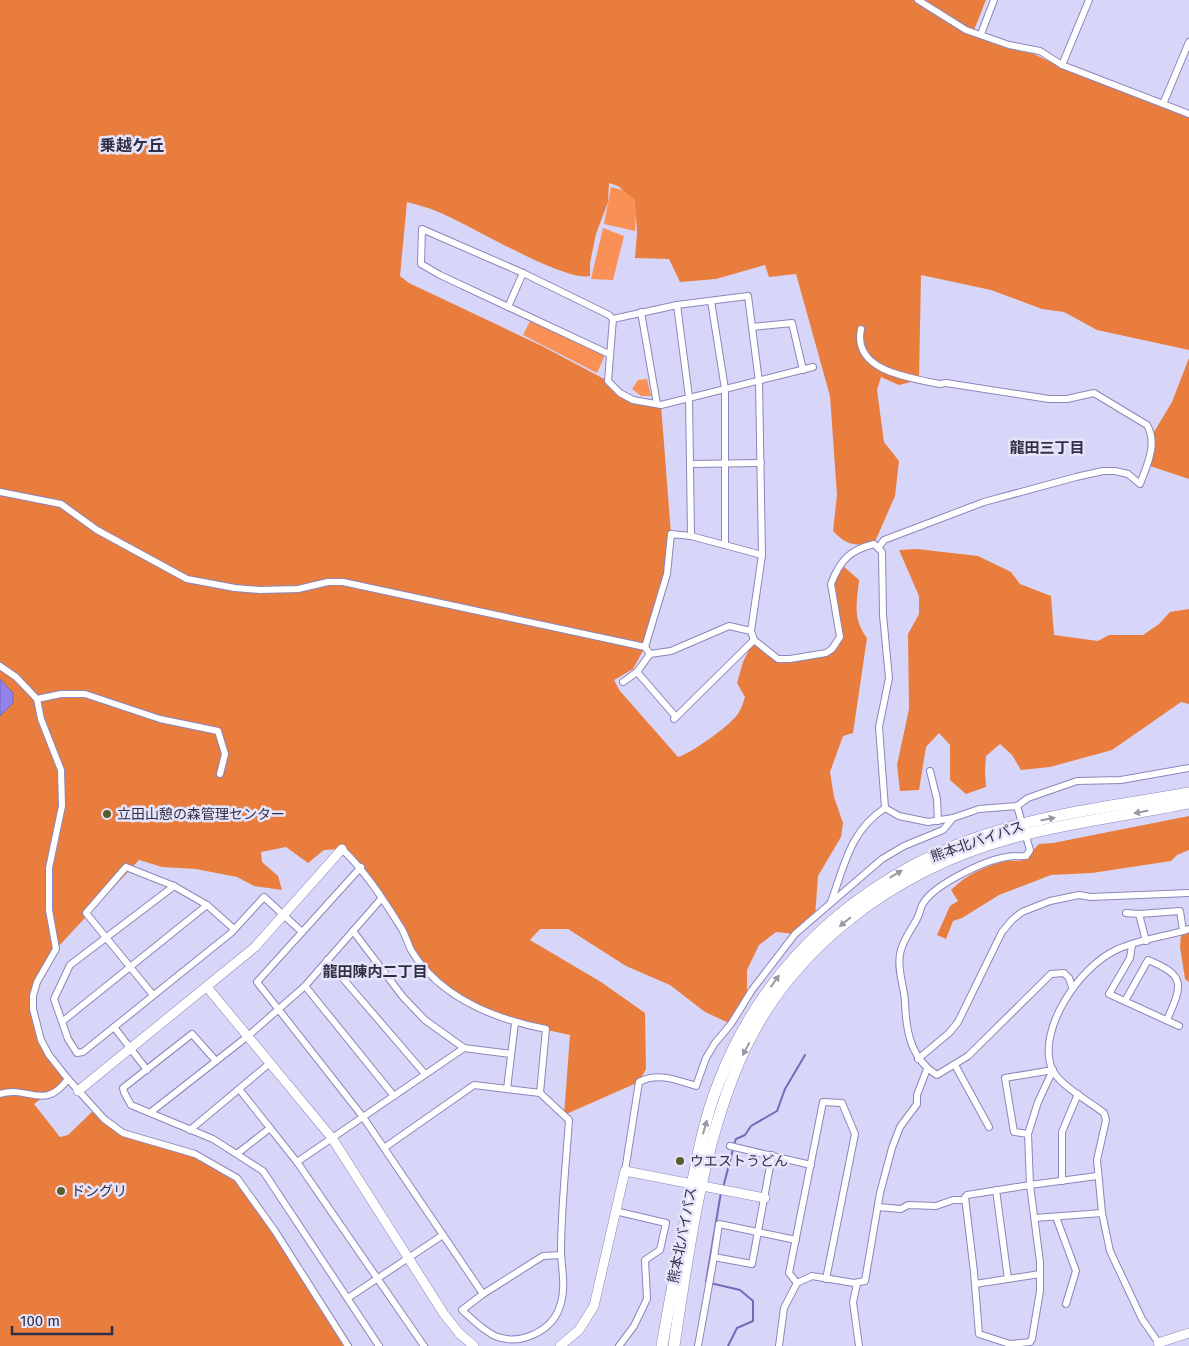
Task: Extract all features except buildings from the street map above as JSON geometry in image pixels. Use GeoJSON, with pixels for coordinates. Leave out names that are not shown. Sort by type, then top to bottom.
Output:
{"type":"FeatureCollection","features":[{"type":"Feature","properties":{"kind":"highway","name":"熊本北バイパス"},"geometry":{"type":"LineString","coordinates":[[662,1346],[697,1184],[739,1062],[774,1000],[799,968],[842,925],[902,884],[941,863],[1024,830],[1189,793]]}},
{"type":"Feature","properties":{"kind":"highway","name":"熊本北バイパス"},"geometry":{"type":"LineString","coordinates":[[1024,830],[1189,803]]}},
{"type":"Feature","properties":{"kind":"highway","name":"熊本北バイパス"},"geometry":{"type":"LineString","coordinates":[[674,1346],[690,1252],[697,1184]]}},
{"type":"Feature","properties":{"kind":"highway"},"geometry":{"type":"LineString","coordinates":[[681,1346],[688,1306],[690,1252]]}},
{"type":"Feature","properties":{"kind":"street"},"geometry":{"type":"LineString","coordinates":[[918,0],[966,30],[1009,45],[1040,51],[1062,65],[1189,114]]}},
{"type":"Feature","properties":{"kind":"street"},"geometry":{"type":"LineString","coordinates":[[981,34],[994,0]]}},
{"type":"Feature","properties":{"kind":"street"},"geometry":{"type":"LineString","coordinates":[[1062,65],[1089,0]]}},
{"type":"Feature","properties":{"kind":"street"},"geometry":{"type":"LineString","coordinates":[[1163,104],[1189,42]]}},
{"type":"Feature","properties":{"kind":"street"},"geometry":{"type":"LineString","coordinates":[[609,354],[440,275],[421,264],[422,229],[523,273],[609,315],[613,319]]}},
{"type":"Feature","properties":{"kind":"street"},"geometry":{"type":"LineString","coordinates":[[508,307],[523,273]]}},
{"type":"Feature","properties":{"kind":"street"},"geometry":{"type":"LineString","coordinates":[[613,319],[677,305],[748,296],[759,382],[762,555],[751,631],[754,640],[778,659],[817,656],[832,649],[840,637],[831,584],[834,576],[841,564],[856,548],[874,544],[879,547],[882,552],[883,616],[889,678],[878,727],[885,808]]}},
{"type":"Feature","properties":{"kind":"street"},"geometry":{"type":"LineString","coordinates":[[711,302],[725,389],[725,545]]}},
{"type":"Feature","properties":{"kind":"street"},"geometry":{"type":"LineString","coordinates":[[677,305],[689,397],[691,536]]}},
{"type":"Feature","properties":{"kind":"street"},"geometry":{"type":"LineString","coordinates":[[641,312],[657,404]]}},
{"type":"Feature","properties":{"kind":"street"},"geometry":{"type":"LineString","coordinates":[[613,319],[608,381],[615,389],[633,400],[661,405],[813,367]]}},
{"type":"Feature","properties":{"kind":"street"},"geometry":{"type":"LineString","coordinates":[[752,327],[792,323],[803,370]]}},
{"type":"Feature","properties":{"kind":"street"},"geometry":{"type":"LineString","coordinates":[[861,329],[860,347],[863,354],[883,368],[940,384],[946,383],[967,388],[1049,399],[1067,399],[1094,393],[1147,425],[1151,432],[1151,451],[1140,484],[1128,474],[1116,471],[1103,471],[1076,476],[984,502],[884,540],[879,547]]}},
{"type":"Feature","properties":{"kind":"street"},"geometry":{"type":"LineString","coordinates":[[690,464],[761,464]]}},
{"type":"Feature","properties":{"kind":"street"},"geometry":{"type":"LineString","coordinates":[[0,492],[61,504],[97,530],[187,579],[235,588],[260,590],[298,589],[328,582],[343,582],[644,647],[650,654]]}},
{"type":"Feature","properties":{"kind":"street"},"geometry":{"type":"LineString","coordinates":[[644,647],[668,574],[671,534],[691,536],[762,555]]}},
{"type":"Feature","properties":{"kind":"street"},"geometry":{"type":"LineString","coordinates":[[624,682],[637,672],[650,654],[671,651],[729,626],[751,631]]}},
{"type":"Feature","properties":{"kind":"street"},"geometry":{"type":"LineString","coordinates":[[637,672],[675,718],[754,640]]}},
{"type":"Feature","properties":{"kind":"street"},"geometry":{"type":"LineString","coordinates":[[0,666],[16,678],[37,699],[41,719],[62,770],[62,806],[49,868],[49,910],[56,949],[37,982],[33,996],[33,1009],[41,1040],[49,1055],[68,1079],[104,1119],[123,1132],[196,1154],[237,1178],[275,1231],[348,1346]]}},
{"type":"Feature","properties":{"kind":"street"},"geometry":{"type":"LineString","coordinates":[[37,699],[61,694],[85,694],[160,719],[218,731],[225,754],[220,774]]}},
{"type":"Feature","properties":{"kind":"street"},"geometry":{"type":"LineString","coordinates":[[885,808],[907,818],[928,822],[953,818],[979,809],[1017,806],[1028,798],[1077,781],[1121,780],[1189,768]]}},
{"type":"Feature","properties":{"kind":"street"},"geometry":{"type":"LineString","coordinates":[[930,771],[938,820]]}},
{"type":"Feature","properties":{"kind":"street"},"geometry":{"type":"LineString","coordinates":[[1017,806],[1030,850],[1026,856],[993,860],[939,888],[924,902],[918,918],[900,952],[899,970],[904,992],[905,1014],[911,1046],[918,1059],[927,1069],[937,1075],[968,1056],[1052,974],[1064,973],[1069,978],[1072,987]]}},
{"type":"Feature","properties":{"kind":"street"},"geometry":{"type":"LineString","coordinates":[[830,904],[856,838],[864,824],[885,808]]}},
{"type":"Feature","properties":{"kind":"street"},"geometry":{"type":"LineString","coordinates":[[560,1346],[579,1330],[594,1306],[625,1170],[639,1082],[645,1079],[667,1076],[696,1086],[706,1058],[715,1043],[732,1024],[772,962],[795,934],[882,859],[904,846],[943,830],[953,818]]}},
{"type":"Feature","properties":{"kind":"street"},"geometry":{"type":"LineString","coordinates":[[78,1091],[255,947],[342,849],[361,867],[401,927],[411,949],[438,981],[452,994],[515,1023],[546,1029],[540,1093]]}},
{"type":"Feature","properties":{"kind":"street"},"geometry":{"type":"LineString","coordinates":[[153,995],[86,913],[126,867],[174,886],[207,905],[234,929]]}},
{"type":"Feature","properties":{"kind":"street"},"geometry":{"type":"LineString","coordinates":[[361,867],[257,982],[363,1117],[483,1294]]}},
{"type":"Feature","properties":{"kind":"street"},"geometry":{"type":"LineString","coordinates":[[174,886],[107,939],[70,965],[54,999],[68,1039],[77,1053],[83,1052],[234,929],[264,897],[302,932]]}},
{"type":"Feature","properties":{"kind":"street"},"geometry":{"type":"LineString","coordinates":[[918,1059],[944,1038],[958,1022],[1002,932],[1022,912],[1050,901],[1079,894],[1091,897],[1143,893],[1152,895],[1189,893]]}},
{"type":"Feature","properties":{"kind":"street"},"geometry":{"type":"LineString","coordinates":[[151,1112],[248,1036],[305,986],[381,899]]}},
{"type":"Feature","properties":{"kind":"street"},"geometry":{"type":"LineString","coordinates":[[63,1021],[207,905]]}},
{"type":"Feature","properties":{"kind":"street"},"geometry":{"type":"LineString","coordinates":[[1126,913],[1139,914],[1180,910],[1186,930],[1115,950],[1072,987],[1055,1020],[1050,1048],[1053,1070],[1060,1079],[1104,1113],[1106,1120],[1098,1146],[1097,1176],[1102,1213],[1110,1251],[1142,1319],[1159,1344],[1189,1332]]}},
{"type":"Feature","properties":{"kind":"street"},"geometry":{"type":"LineString","coordinates":[[1139,914],[1146,941]]}},
{"type":"Feature","properties":{"kind":"street"},"geometry":{"type":"LineString","coordinates":[[353,931],[406,1001],[426,1020],[464,1048],[511,1054]]}},
{"type":"Feature","properties":{"kind":"street"},"geometry":{"type":"LineString","coordinates":[[1132,945],[1130,958],[1109,994],[1179,1026]]}},
{"type":"Feature","properties":{"kind":"street"},"geometry":{"type":"LineString","coordinates":[[328,960],[425,1074]]}},
{"type":"Feature","properties":{"kind":"street"},"geometry":{"type":"LineString","coordinates":[[1125,1001],[1148,960],[1172,971],[1176,978],[1178,994],[1166,1020]]}},
{"type":"Feature","properties":{"kind":"street"},"geometry":{"type":"LineString","coordinates":[[305,986],[394,1096]]}},
{"type":"Feature","properties":{"kind":"street"},"geometry":{"type":"LineString","coordinates":[[208,987],[332,1138],[408,1259],[452,1324],[474,1346]]}},
{"type":"Feature","properties":{"kind":"street"},"geometry":{"type":"LineString","coordinates":[[507,1089],[515,1023]]}},
{"type":"Feature","properties":{"kind":"street"},"geometry":{"type":"LineString","coordinates":[[114,1027],[147,1070]]}},
{"type":"Feature","properties":{"kind":"street"},"geometry":{"type":"LineString","coordinates":[[216,1061],[192,1034],[123,1088],[124,1092],[131,1105],[151,1112],[238,1153],[263,1171],[379,1346]]}},
{"type":"Feature","properties":{"kind":"street"},"geometry":{"type":"LineString","coordinates":[[297,1162],[464,1048]]}},
{"type":"Feature","properties":{"kind":"street"},"geometry":{"type":"LineString","coordinates":[[190,1130],[270,1063]]}},
{"type":"Feature","properties":{"kind":"street"},"geometry":{"type":"LineString","coordinates":[[955,1065],[989,1127]]}},
{"type":"Feature","properties":{"kind":"street"},"geometry":{"type":"LineString","coordinates":[[779,1346],[784,1308],[797,1283],[812,1276],[857,1284],[865,1281],[878,1206],[892,1148],[900,1126],[917,1104],[917,1094],[927,1069]]}},
{"type":"Feature","properties":{"kind":"street"},"geometry":{"type":"LineString","coordinates":[[1053,1070],[1038,1102],[1028,1134],[1030,1185],[1040,1274],[1037,1310],[1030,1342],[1010,1344],[978,1334],[966,1195],[1030,1185],[1097,1176]]}},
{"type":"Feature","properties":{"kind":"street"},"geometry":{"type":"LineString","coordinates":[[1028,1134],[1014,1132],[1005,1078],[1053,1070]]}},
{"type":"Feature","properties":{"kind":"street"},"geometry":{"type":"LineString","coordinates":[[0,1094],[21,1093],[44,1097],[61,1088],[68,1079]]}},
{"type":"Feature","properties":{"kind":"street"},"geometry":{"type":"LineString","coordinates":[[384,1148],[474,1085],[540,1093],[569,1120],[561,1255],[563,1289],[560,1306],[551,1323],[540,1331],[523,1338],[512,1339],[488,1332],[462,1310],[483,1294],[543,1256],[561,1255]]}},
{"type":"Feature","properties":{"kind":"street"},"geometry":{"type":"LineString","coordinates":[[239,1089],[297,1162],[424,1346]]}},
{"type":"Feature","properties":{"kind":"street"},"geometry":{"type":"LineString","coordinates":[[1062,1181],[1062,1132],[1078,1094]]}},
{"type":"Feature","properties":{"kind":"street"},"geometry":{"type":"LineString","coordinates":[[797,1283],[789,1273],[823,1102],[842,1103],[855,1134],[826,1280]]}},
{"type":"Feature","properties":{"kind":"street"},"geometry":{"type":"LineString","coordinates":[[238,1153],[270,1128]]}},
{"type":"Feature","properties":{"kind":"street"},"geometry":{"type":"LineString","coordinates":[[730,1146],[772,1154],[811,1165]]}},
{"type":"Feature","properties":{"kind":"street"},"geometry":{"type":"LineString","coordinates":[[714,1257],[752,1264],[759,1234],[772,1154]]}},
{"type":"Feature","properties":{"kind":"street"},"geometry":{"type":"LineString","coordinates":[[625,1170],[765,1198]]}},
{"type":"Feature","properties":{"kind":"street"},"geometry":{"type":"LineString","coordinates":[[996,1190],[1008,1279]]}},
{"type":"Feature","properties":{"kind":"street"},"geometry":{"type":"LineString","coordinates":[[878,1206],[901,1209],[908,1205],[936,1206],[953,1200],[965,1200]]}},
{"type":"Feature","properties":{"kind":"street"},"geometry":{"type":"LineString","coordinates":[[615,1210],[666,1223],[660,1250],[645,1260],[647,1298],[634,1326],[619,1346]]}},
{"type":"Feature","properties":{"kind":"street"},"geometry":{"type":"LineString","coordinates":[[1035,1218],[1102,1213]]}},
{"type":"Feature","properties":{"kind":"street"},"geometry":{"type":"LineString","coordinates":[[1056,1217],[1076,1271],[1066,1304]]}},
{"type":"Feature","properties":{"kind":"street"},"geometry":{"type":"LineString","coordinates":[[698,1346],[719,1224],[759,1234],[796,1240]]}},
{"type":"Feature","properties":{"kind":"street"},"geometry":{"type":"LineString","coordinates":[[348,1298],[443,1235]]}},
{"type":"Feature","properties":{"kind":"street"},"geometry":{"type":"LineString","coordinates":[[975,1284],[1040,1274]]}},
{"type":"Feature","properties":{"kind":"street"},"geometry":{"type":"LineString","coordinates":[[857,1284],[853,1302],[859,1346]]}},
{"type":"Feature","properties":{"kind":"shaded area"},"geometry":{"type":"Polygon","coordinates":[[[0,0],[986,0],[972,35],[1006,48],[1034,54],[1069,71],[1189,117],[1189,350],[1097,330],[1064,312],[1042,309],[991,290],[921,275],[919,380],[899,385],[881,377],[877,390],[884,442],[899,461],[895,496],[874,544],[851,544],[842,540],[833,531],[837,495],[830,396],[796,274],[769,277],[765,265],[716,279],[680,282],[669,259],[635,258],[637,233],[635,200],[618,186],[609,183],[608,202],[596,234],[590,263],[590,276],[559,270],[514,250],[450,217],[426,207],[407,202],[400,276],[409,283],[542,346],[608,381],[620,393],[661,405],[671,534],[669,560],[645,647],[633,669],[614,680],[620,691],[678,757],[711,738],[729,724],[740,710],[745,697],[737,683],[743,662],[754,640],[778,659],[826,653],[840,636],[834,576],[841,564],[859,580],[857,617],[862,631],[867,638],[853,733],[843,736],[830,772],[834,797],[843,823],[841,837],[818,876],[815,917],[795,934],[776,932],[759,945],[747,970],[747,999],[731,1024],[705,1012],[670,985],[626,966],[568,929],[540,929],[530,940],[601,982],[645,1013],[646,1069],[639,1082],[564,1115],[570,1035],[515,1023],[452,994],[419,961],[401,927],[342,849],[324,850],[308,863],[286,847],[261,852],[262,862],[278,876],[282,890],[254,886],[237,877],[196,869],[162,867],[139,860],[56,949],[33,997],[38,1032],[68,1079],[34,1104],[60,1137],[68,1135],[95,1109],[122,1132],[170,1145],[237,1178],[348,1346],[0,1346],[0,0]]]}},
{"type":"Feature","properties":{"kind":"shaded area"},"geometry":{"type":"Polygon","coordinates":[[[611,187],[637,194],[635,231],[604,224],[611,187]]]}},
{"type":"Feature","properties":{"kind":"shaded area"},"geometry":{"type":"Polygon","coordinates":[[[603,228],[624,236],[613,280],[591,279],[603,228]]]}},
{"type":"Feature","properties":{"kind":"shaded area"},"geometry":{"type":"Polygon","coordinates":[[[530,321],[605,355],[597,373],[523,335],[530,321]]]}},
{"type":"Feature","properties":{"kind":"shaded area"},"geometry":{"type":"Polygon","coordinates":[[[1189,358],[1189,479],[1147,465],[1151,437],[1172,402],[1189,358]]]}},
{"type":"Feature","properties":{"kind":"shaded area"},"geometry":{"type":"Polygon","coordinates":[[[647,379],[651,396],[641,396],[632,389],[638,380],[647,379]]]}},
{"type":"Feature","properties":{"kind":"shaded area"},"geometry":{"type":"Polygon","coordinates":[[[917,549],[978,556],[1011,572],[1020,584],[1051,596],[1054,635],[1098,641],[1109,635],[1143,635],[1159,624],[1170,612],[1189,609],[1189,704],[1181,702],[1112,750],[1050,767],[1021,770],[1012,755],[1000,744],[986,756],[986,787],[966,794],[950,780],[950,745],[939,733],[926,747],[919,790],[900,791],[897,765],[909,709],[908,634],[919,614],[919,596],[899,550],[917,549]]]}},
{"type":"Feature","properties":{"kind":"shaded area"},"geometry":{"type":"Polygon","coordinates":[[[0,679],[13,693],[13,703],[0,716],[0,679]]]}},
{"type":"Feature","properties":{"kind":"shaded area"},"geometry":{"type":"Polygon","coordinates":[[[1189,816],[1189,850],[1177,855],[1171,861],[1092,873],[1051,875],[999,895],[962,918],[953,921],[946,939],[937,935],[950,906],[958,901],[951,890],[976,872],[1006,861],[1025,859],[1039,844],[1053,843],[1189,816]]]}},
{"type":"Feature","properties":{"kind":"shaded area"},"geometry":{"type":"Polygon","coordinates":[[[1189,932],[1189,982],[1185,979],[1180,947],[1181,935],[1189,932]]]}},
{"type":"Feature","properties":{"kind":"waterway"},"geometry":{"type":"LineString","coordinates":[[734,1144],[736,1139],[745,1135],[751,1126],[777,1111],[785,1089],[805,1055]]}},
{"type":"Feature","properties":{"kind":"waterway"},"geometry":{"type":"LineString","coordinates":[[723,1188],[733,1149]]}},
{"type":"Feature","properties":{"kind":"waterway"},"geometry":{"type":"LineString","coordinates":[[721,1192],[706,1282],[740,1290],[753,1301],[753,1321],[737,1328],[728,1346]]}},
{"type":"Feature","properties":{"kind":"place","name":"立田山憩の森管理センター"},"geometry":{"type":"Point","coordinates":[107,814]}},
{"type":"Feature","properties":{"kind":"place","name":"ウエストうどん"},"geometry":{"type":"Point","coordinates":[680,1161]}},
{"type":"Feature","properties":{"kind":"place","name":"ドングリ"},"geometry":{"type":"Point","coordinates":[61,1191]}},
{"type":"Feature","properties":{"kind":"district","name":"乗越ケ丘"},"geometry":{"type":"Point","coordinates":[132,145]}},
{"type":"Feature","properties":{"kind":"district","name":"龍田三丁目"},"geometry":{"type":"Point","coordinates":[1047,448]}},
{"type":"Feature","properties":{"kind":"district","name":"龍田陳内二丁目"},"geometry":{"type":"Point","coordinates":[375,972]}}]}
